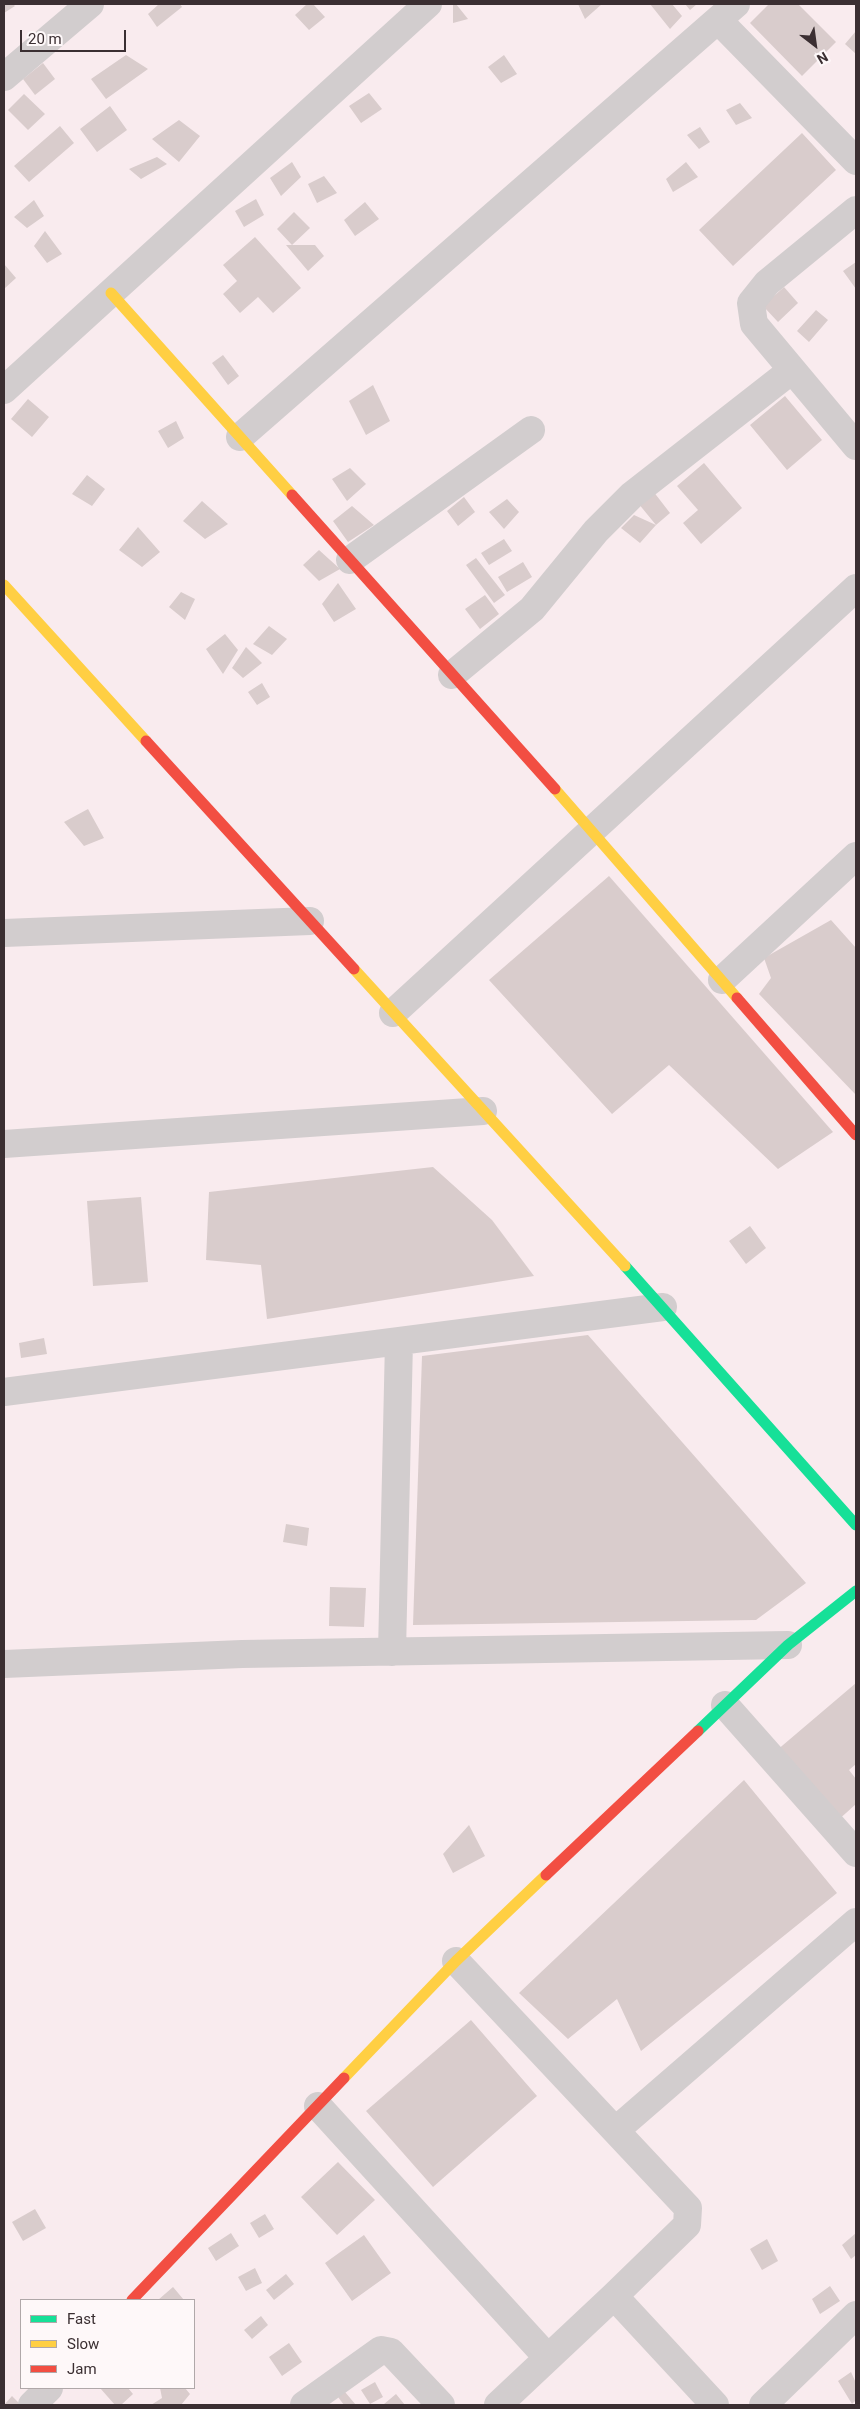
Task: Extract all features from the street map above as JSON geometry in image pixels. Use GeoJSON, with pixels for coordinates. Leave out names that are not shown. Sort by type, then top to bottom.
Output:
{"type":"FeatureCollection","features":[{"type":"Feature","properties":{"kind":"street"},"geometry":{"type":"LineString","coordinates":[[4,78],[90,4]]}},
{"type":"Feature","properties":{"kind":"street"},"geometry":{"type":"LineString","coordinates":[[4,390],[428,4]]}},
{"type":"Feature","properties":{"kind":"street"},"geometry":{"type":"LineString","coordinates":[[240,437],[727,12],[856,162]]}},
{"type":"Feature","properties":{"kind":"street"},"geometry":{"type":"LineString","coordinates":[[856,210],[767,283],[751,303],[754,324],[856,446]]}},
{"type":"Feature","properties":{"kind":"street"},"geometry":{"type":"LineString","coordinates":[[111,293],[591,830],[856,1135]]}},
{"type":"Feature","properties":{"kind":"street"},"geometry":{"type":"LineString","coordinates":[[452,674],[532,609],[596,531],[632,495],[792,370]]}},
{"type":"Feature","properties":{"kind":"street"},"geometry":{"type":"LineString","coordinates":[[350,560],[531,430]]}},
{"type":"Feature","properties":{"kind":"street"},"geometry":{"type":"LineString","coordinates":[[4,585],[663,1307],[856,1525]]}},
{"type":"Feature","properties":{"kind":"street"},"geometry":{"type":"LineString","coordinates":[[393,1013],[591,830],[853,597]]}},
{"type":"Feature","properties":{"kind":"street"},"geometry":{"type":"LineString","coordinates":[[722,980],[856,856]]}},
{"type":"Feature","properties":{"kind":"street"},"geometry":{"type":"LineString","coordinates":[[4,933],[310,921]]}},
{"type":"Feature","properties":{"kind":"street"},"geometry":{"type":"LineString","coordinates":[[4,1144],[483,1111]]}},
{"type":"Feature","properties":{"kind":"street"},"geometry":{"type":"LineString","coordinates":[[4,1392],[663,1307]]}},
{"type":"Feature","properties":{"kind":"street"},"geometry":{"type":"LineString","coordinates":[[392,1652],[399,1341]]}},
{"type":"Feature","properties":{"kind":"street"},"geometry":{"type":"LineString","coordinates":[[133,2299],[456,1961],[788,1645],[856,1591]]}},
{"type":"Feature","properties":{"kind":"street"},"geometry":{"type":"LineString","coordinates":[[4,1664],[242,1654],[788,1645]]}},
{"type":"Feature","properties":{"kind":"street"},"geometry":{"type":"LineString","coordinates":[[725,1705],[856,1853]]}},
{"type":"Feature","properties":{"kind":"street"},"geometry":{"type":"LineString","coordinates":[[616,2130],[856,1922]]}},
{"type":"Feature","properties":{"kind":"street"},"geometry":{"type":"LineString","coordinates":[[456,1961],[688,2208],[686,2224],[614,2296],[498,2405]]}},
{"type":"Feature","properties":{"kind":"street"},"geometry":{"type":"LineString","coordinates":[[318,2106],[548,2358]]}},
{"type":"Feature","properties":{"kind":"street"},"geometry":{"type":"LineString","coordinates":[[614,2296],[715,2405]]}},
{"type":"Feature","properties":{"kind":"street"},"geometry":{"type":"LineString","coordinates":[[763,2405],[856,2315]]}},
{"type":"Feature","properties":{"kind":"street"},"geometry":{"type":"LineString","coordinates":[[304,2405],[381,2350],[391,2352],[441,2405]]}},
{"type":"Feature","properties":{"kind":"street"},"geometry":{"type":"LineString","coordinates":[[32,2405],[48,2389]]}},
{"type":"Feature","properties":{"kind":"building"},"geometry":{"type":"Polygon","coordinates":[[[4,4],[13,4],[15,6],[4,13],[4,4]]]}},
{"type":"Feature","properties":{"kind":"building"},"geometry":{"type":"Polygon","coordinates":[[[159,4],[180,4],[182,7],[157,27],[148,14],[159,4]]]}},
{"type":"Feature","properties":{"kind":"building"},"geometry":{"type":"Polygon","coordinates":[[[307,4],[313,4],[325,17],[309,30],[295,15],[307,4]]]}},
{"type":"Feature","properties":{"kind":"building"},"geometry":{"type":"Polygon","coordinates":[[[453,4],[456,4],[468,19],[453,23],[453,4]]]}},
{"type":"Feature","properties":{"kind":"building"},"geometry":{"type":"Polygon","coordinates":[[[578,4],[602,4],[585,19],[578,4]]]}},
{"type":"Feature","properties":{"kind":"building"},"geometry":{"type":"Polygon","coordinates":[[[650,4],[672,4],[682,16],[670,29],[650,4]]]}},
{"type":"Feature","properties":{"kind":"building"},"geometry":{"type":"Polygon","coordinates":[[[685,4],[697,4],[690,10],[685,4]]]}},
{"type":"Feature","properties":{"kind":"building"},"geometry":{"type":"Polygon","coordinates":[[[769,4],[798,4],[836,42],[802,76],[750,23],[769,4]]]}},
{"type":"Feature","properties":{"kind":"building"},"geometry":{"type":"Polygon","coordinates":[[[856,31],[856,54],[845,44],[856,31]]]}},
{"type":"Feature","properties":{"kind":"building"},"geometry":{"type":"Polygon","coordinates":[[[126,55],[148,69],[106,99],[91,79],[126,55]]]}},
{"type":"Feature","properties":{"kind":"building"},"geometry":{"type":"Polygon","coordinates":[[[504,55],[517,74],[501,83],[488,67],[504,55]]]}},
{"type":"Feature","properties":{"kind":"building"},"geometry":{"type":"Polygon","coordinates":[[[43,63],[55,79],[35,95],[23,79],[43,63]]]}},
{"type":"Feature","properties":{"kind":"building"},"geometry":{"type":"Polygon","coordinates":[[[369,93],[382,109],[361,123],[349,106],[369,93]]]}},
{"type":"Feature","properties":{"kind":"building"},"geometry":{"type":"Polygon","coordinates":[[[24,94],[45,114],[28,130],[8,110],[24,94]]]}},
{"type":"Feature","properties":{"kind":"building"},"geometry":{"type":"Polygon","coordinates":[[[740,103],[752,118],[736,125],[726,110],[740,103]]]}},
{"type":"Feature","properties":{"kind":"building"},"geometry":{"type":"Polygon","coordinates":[[[110,106],[127,130],[97,152],[80,129],[110,106]]]}},
{"type":"Feature","properties":{"kind":"building"},"geometry":{"type":"Polygon","coordinates":[[[179,120],[200,136],[179,162],[152,139],[179,120]]]}},
{"type":"Feature","properties":{"kind":"building"},"geometry":{"type":"Polygon","coordinates":[[[60,126],[74,143],[29,182],[14,166],[60,126]]]}},
{"type":"Feature","properties":{"kind":"building"},"geometry":{"type":"Polygon","coordinates":[[[700,127],[710,142],[699,149],[687,135],[700,127]]]}},
{"type":"Feature","properties":{"kind":"building"},"geometry":{"type":"Polygon","coordinates":[[[802,133],[836,170],[733,266],[699,230],[802,133]]]}},
{"type":"Feature","properties":{"kind":"building"},"geometry":{"type":"Polygon","coordinates":[[[157,157],[167,164],[141,179],[129,169],[157,157]]]}},
{"type":"Feature","properties":{"kind":"building"},"geometry":{"type":"Polygon","coordinates":[[[292,162],[301,177],[281,196],[270,178],[292,162]]]}},
{"type":"Feature","properties":{"kind":"building"},"geometry":{"type":"Polygon","coordinates":[[[686,162],[698,177],[673,192],[666,179],[686,162]]]}},
{"type":"Feature","properties":{"kind":"building"},"geometry":{"type":"Polygon","coordinates":[[[324,176],[337,193],[317,203],[308,184],[324,176]]]}},
{"type":"Feature","properties":{"kind":"building"},"geometry":{"type":"Polygon","coordinates":[[[256,199],[264,215],[244,227],[235,211],[256,199]]]}},
{"type":"Feature","properties":{"kind":"building"},"geometry":{"type":"Polygon","coordinates":[[[34,200],[44,216],[27,228],[14,217],[34,200]]]}},
{"type":"Feature","properties":{"kind":"building"},"geometry":{"type":"Polygon","coordinates":[[[365,202],[379,219],[355,236],[344,220],[365,202]]]}},
{"type":"Feature","properties":{"kind":"building"},"geometry":{"type":"Polygon","coordinates":[[[294,212],[310,228],[292,245],[277,229],[294,212]]]}},
{"type":"Feature","properties":{"kind":"building"},"geometry":{"type":"Polygon","coordinates":[[[45,231],[62,254],[47,263],[34,246],[45,231]]]}},
{"type":"Feature","properties":{"kind":"building"},"geometry":{"type":"Polygon","coordinates":[[[255,237],[301,288],[273,313],[258,297],[240,313],[223,294],[237,281],[223,265],[255,237]]]}},
{"type":"Feature","properties":{"kind":"building"},"geometry":{"type":"Polygon","coordinates":[[[286,245],[315,245],[324,256],[308,271],[286,245]]]}},
{"type":"Feature","properties":{"kind":"building"},"geometry":{"type":"Polygon","coordinates":[[[856,262],[856,289],[843,271],[856,262]]]}},
{"type":"Feature","properties":{"kind":"building"},"geometry":{"type":"Polygon","coordinates":[[[4,264],[16,278],[4,289],[4,264]]]}},
{"type":"Feature","properties":{"kind":"building"},"geometry":{"type":"Polygon","coordinates":[[[784,287],[798,303],[778,322],[763,306],[784,287]]]}},
{"type":"Feature","properties":{"kind":"building"},"geometry":{"type":"Polygon","coordinates":[[[816,310],[828,320],[809,342],[797,331],[816,310]]]}},
{"type":"Feature","properties":{"kind":"building"},"geometry":{"type":"Polygon","coordinates":[[[223,355],[239,376],[228,385],[212,363],[223,355]]]}},
{"type":"Feature","properties":{"kind":"building"},"geometry":{"type":"Polygon","coordinates":[[[373,385],[390,421],[366,435],[349,401],[373,385]]]}},
{"type":"Feature","properties":{"kind":"building"},"geometry":{"type":"Polygon","coordinates":[[[785,396],[822,440],[787,470],[750,425],[785,396]]]}},
{"type":"Feature","properties":{"kind":"building"},"geometry":{"type":"Polygon","coordinates":[[[28,399],[49,417],[32,437],[11,419],[28,399]]]}},
{"type":"Feature","properties":{"kind":"building"},"geometry":{"type":"Polygon","coordinates":[[[176,421],[184,438],[168,448],[158,431],[176,421]]]}},
{"type":"Feature","properties":{"kind":"building"},"geometry":{"type":"Polygon","coordinates":[[[704,463],[742,508],[701,544],[683,523],[698,510],[677,486],[704,463]]]}},
{"type":"Feature","properties":{"kind":"building"},"geometry":{"type":"Polygon","coordinates":[[[350,468],[366,484],[347,501],[332,479],[350,468]]]}},
{"type":"Feature","properties":{"kind":"building"},"geometry":{"type":"Polygon","coordinates":[[[87,475],[105,489],[92,506],[72,494],[87,475]]]}},
{"type":"Feature","properties":{"kind":"building"},"geometry":{"type":"Polygon","coordinates":[[[653,491],[670,513],[656,525],[638,503],[653,491]]]}},
{"type":"Feature","properties":{"kind":"building"},"geometry":{"type":"Polygon","coordinates":[[[464,497],[475,512],[458,526],[447,511],[464,497]]]}},
{"type":"Feature","properties":{"kind":"building"},"geometry":{"type":"Polygon","coordinates":[[[507,499],[519,512],[504,529],[489,512],[507,499]]]}},
{"type":"Feature","properties":{"kind":"building"},"geometry":{"type":"Polygon","coordinates":[[[202,501],[228,524],[205,539],[183,521],[202,501]]]}},
{"type":"Feature","properties":{"kind":"building"},"geometry":{"type":"Polygon","coordinates":[[[352,506],[374,525],[348,542],[333,521],[352,506]]]}},
{"type":"Feature","properties":{"kind":"building"},"geometry":{"type":"Polygon","coordinates":[[[634,515],[656,525],[640,543],[621,528],[634,515]]]}},
{"type":"Feature","properties":{"kind":"building"},"geometry":{"type":"Polygon","coordinates":[[[138,527],[160,552],[142,567],[119,550],[138,527]]]}},
{"type":"Feature","properties":{"kind":"building"},"geometry":{"type":"Polygon","coordinates":[[[504,539],[512,551],[489,565],[481,553],[504,539]]]}},
{"type":"Feature","properties":{"kind":"building"},"geometry":{"type":"Polygon","coordinates":[[[319,550],[340,569],[319,581],[303,565],[319,550]]]}},
{"type":"Feature","properties":{"kind":"building"},"geometry":{"type":"Polygon","coordinates":[[[476,558],[505,595],[494,603],[466,565],[476,558]]]}},
{"type":"Feature","properties":{"kind":"building"},"geometry":{"type":"Polygon","coordinates":[[[523,562],[532,577],[507,592],[498,577],[523,562]]]}},
{"type":"Feature","properties":{"kind":"building"},"geometry":{"type":"Polygon","coordinates":[[[338,583],[356,609],[334,622],[322,604],[338,583]]]}},
{"type":"Feature","properties":{"kind":"building"},"geometry":{"type":"Polygon","coordinates":[[[181,592],[195,599],[185,620],[169,607],[181,592]]]}},
{"type":"Feature","properties":{"kind":"building"},"geometry":{"type":"Polygon","coordinates":[[[485,595],[499,614],[480,629],[465,609],[485,595]]]}},
{"type":"Feature","properties":{"kind":"building"},"geometry":{"type":"Polygon","coordinates":[[[269,626],[287,639],[272,655],[253,644],[269,626]]]}},
{"type":"Feature","properties":{"kind":"building"},"geometry":{"type":"Polygon","coordinates":[[[225,634],[238,650],[223,674],[206,649],[225,634]]]}},
{"type":"Feature","properties":{"kind":"building"},"geometry":{"type":"Polygon","coordinates":[[[246,647],[262,663],[243,678],[232,668],[246,647]]]}},
{"type":"Feature","properties":{"kind":"building"},"geometry":{"type":"Polygon","coordinates":[[[262,683],[270,697],[257,705],[248,692],[262,683]]]}},
{"type":"Feature","properties":{"kind":"building"},"geometry":{"type":"Polygon","coordinates":[[[88,809],[104,838],[84,846],[64,822],[88,809]]]}},
{"type":"Feature","properties":{"kind":"building"},"geometry":{"type":"Polygon","coordinates":[[[609,876],[833,1132],[778,1169],[669,1065],[612,1114],[489,980],[609,876]]]}},
{"type":"Feature","properties":{"kind":"building"},"geometry":{"type":"Polygon","coordinates":[[[831,920],[856,948],[856,1095],[759,994],[771,978],[764,958],[831,920]]]}},
{"type":"Feature","properties":{"kind":"building"},"geometry":{"type":"Polygon","coordinates":[[[433,1167],[492,1220],[534,1276],[267,1319],[261,1265],[206,1260],[209,1192],[433,1167]]]}},
{"type":"Feature","properties":{"kind":"building"},"geometry":{"type":"Polygon","coordinates":[[[141,1197],[148,1282],[93,1286],[87,1201],[141,1197]]]}},
{"type":"Feature","properties":{"kind":"building"},"geometry":{"type":"Polygon","coordinates":[[[750,1226],[766,1248],[746,1264],[729,1241],[750,1226]]]}},
{"type":"Feature","properties":{"kind":"building"},"geometry":{"type":"Polygon","coordinates":[[[588,1335],[806,1583],[756,1620],[413,1625],[422,1356],[588,1335]]]}},
{"type":"Feature","properties":{"kind":"building"},"geometry":{"type":"Polygon","coordinates":[[[44,1338],[47,1354],[21,1358],[19,1343],[44,1338]]]}},
{"type":"Feature","properties":{"kind":"building"},"geometry":{"type":"Polygon","coordinates":[[[286,1524],[309,1528],[307,1546],[283,1542],[286,1524]]]}},
{"type":"Feature","properties":{"kind":"building"},"geometry":{"type":"Polygon","coordinates":[[[330,1587],[366,1588],[364,1627],[329,1626],[330,1587]]]}},
{"type":"Feature","properties":{"kind":"building"},"geometry":{"type":"Polygon","coordinates":[[[856,1683],[856,1764],[849,1770],[856,1779],[856,1804],[836,1822],[776,1751],[856,1683]]]}},
{"type":"Feature","properties":{"kind":"building"},"geometry":{"type":"Polygon","coordinates":[[[744,1780],[837,1893],[641,2051],[617,1999],[568,2039],[519,1993],[744,1780]]]}},
{"type":"Feature","properties":{"kind":"building"},"geometry":{"type":"Polygon","coordinates":[[[469,1825],[485,1856],[453,1873],[443,1854],[469,1825]]]}},
{"type":"Feature","properties":{"kind":"building"},"geometry":{"type":"Polygon","coordinates":[[[471,2020],[537,2096],[433,2187],[366,2111],[471,2020]]]}},
{"type":"Feature","properties":{"kind":"building"},"geometry":{"type":"Polygon","coordinates":[[[338,2162],[375,2200],[337,2235],[301,2197],[338,2162]]]}},
{"type":"Feature","properties":{"kind":"building"},"geometry":{"type":"Polygon","coordinates":[[[35,2209],[46,2228],[23,2241],[12,2222],[35,2209]]]}},
{"type":"Feature","properties":{"kind":"building"},"geometry":{"type":"Polygon","coordinates":[[[265,2214],[274,2229],[259,2238],[250,2223],[265,2214]]]}},
{"type":"Feature","properties":{"kind":"building"},"geometry":{"type":"Polygon","coordinates":[[[231,2233],[239,2246],[216,2261],[208,2248],[231,2233]]]}},
{"type":"Feature","properties":{"kind":"building"},"geometry":{"type":"Polygon","coordinates":[[[856,2233],[856,2255],[851,2259],[842,2245],[856,2233]]]}},
{"type":"Feature","properties":{"kind":"building"},"geometry":{"type":"Polygon","coordinates":[[[364,2235],[391,2273],[352,2301],[325,2263],[364,2235]]]}},
{"type":"Feature","properties":{"kind":"building"},"geometry":{"type":"Polygon","coordinates":[[[767,2239],[778,2261],[762,2270],[750,2249],[767,2239]]]}},
{"type":"Feature","properties":{"kind":"building"},"geometry":{"type":"Polygon","coordinates":[[[255,2268],[262,2283],[246,2291],[238,2277],[255,2268]]]}},
{"type":"Feature","properties":{"kind":"building"},"geometry":{"type":"Polygon","coordinates":[[[286,2274],[294,2284],[274,2300],[266,2290],[286,2274]]]}},
{"type":"Feature","properties":{"kind":"building"},"geometry":{"type":"Polygon","coordinates":[[[830,2286],[840,2301],[820,2314],[812,2299],[830,2286]]]}},
{"type":"Feature","properties":{"kind":"building"},"geometry":{"type":"Polygon","coordinates":[[[173,2287],[183,2299],[159,2299],[173,2287]]]}},
{"type":"Feature","properties":{"kind":"building"},"geometry":{"type":"Polygon","coordinates":[[[261,2316],[268,2325],[252,2339],[244,2330],[261,2316]]]}},
{"type":"Feature","properties":{"kind":"building"},"geometry":{"type":"Polygon","coordinates":[[[289,2343],[302,2362],[282,2376],[269,2357],[289,2343]]]}},
{"type":"Feature","properties":{"kind":"building"},"geometry":{"type":"Polygon","coordinates":[[[851,2372],[856,2383],[856,2400],[852,2404],[838,2381],[851,2372]]]}},
{"type":"Feature","properties":{"kind":"building"},"geometry":{"type":"Polygon","coordinates":[[[375,2382],[383,2397],[370,2404],[361,2390],[375,2382]]]}},
{"type":"Feature","properties":{"kind":"building"},"geometry":{"type":"Polygon","coordinates":[[[101,2389],[129,2389],[133,2394],[121,2405],[115,2405],[101,2389]]]}},
{"type":"Feature","properties":{"kind":"building"},"geometry":{"type":"Polygon","coordinates":[[[160,2389],[186,2389],[190,2394],[181,2405],[151,2405],[162,2398],[160,2389]]]}},
{"type":"Feature","properties":{"kind":"building"},"geometry":{"type":"Polygon","coordinates":[[[345,2392],[356,2405],[344,2405],[338,2397],[345,2392]]]}},
{"type":"Feature","properties":{"kind":"building"},"geometry":{"type":"Polygon","coordinates":[[[396,2394],[405,2405],[384,2404],[396,2394]]]}},
{"type":"Feature","properties":{"kind":"building"},"geometry":{"type":"Polygon","coordinates":[[[12,2396],[21,2405],[4,2405],[12,2396]]]}},
{"type":"Feature","properties":{"kind":"traffic: fast"},"geometry":{"type":"LineString","coordinates":[[625,1266],[856,1525]]}},
{"type":"Feature","properties":{"kind":"traffic: fast"},"geometry":{"type":"LineString","coordinates":[[698,1731],[788,1645],[856,1591]]}},
{"type":"Feature","properties":{"kind":"traffic: slow"},"geometry":{"type":"LineString","coordinates":[[111,293],[292,495]]}},
{"type":"Feature","properties":{"kind":"traffic: slow"},"geometry":{"type":"LineString","coordinates":[[4,585],[146,741]]}},
{"type":"Feature","properties":{"kind":"traffic: slow"},"geometry":{"type":"LineString","coordinates":[[555,789],[737,998]]}},
{"type":"Feature","properties":{"kind":"traffic: slow"},"geometry":{"type":"LineString","coordinates":[[354,969],[625,1266]]}},
{"type":"Feature","properties":{"kind":"traffic: slow"},"geometry":{"type":"LineString","coordinates":[[344,2078],[456,1961],[546,1875]]}},
{"type":"Feature","properties":{"kind":"traffic: jam"},"geometry":{"type":"LineString","coordinates":[[292,495],[555,789]]}},
{"type":"Feature","properties":{"kind":"traffic: jam"},"geometry":{"type":"LineString","coordinates":[[146,741],[354,969]]}},
{"type":"Feature","properties":{"kind":"traffic: jam"},"geometry":{"type":"LineString","coordinates":[[737,998],[856,1135]]}},
{"type":"Feature","properties":{"kind":"traffic: jam"},"geometry":{"type":"LineString","coordinates":[[546,1875],[698,1731]]}},
{"type":"Feature","properties":{"kind":"traffic: jam"},"geometry":{"type":"LineString","coordinates":[[133,2299],[344,2078]]}}]}
